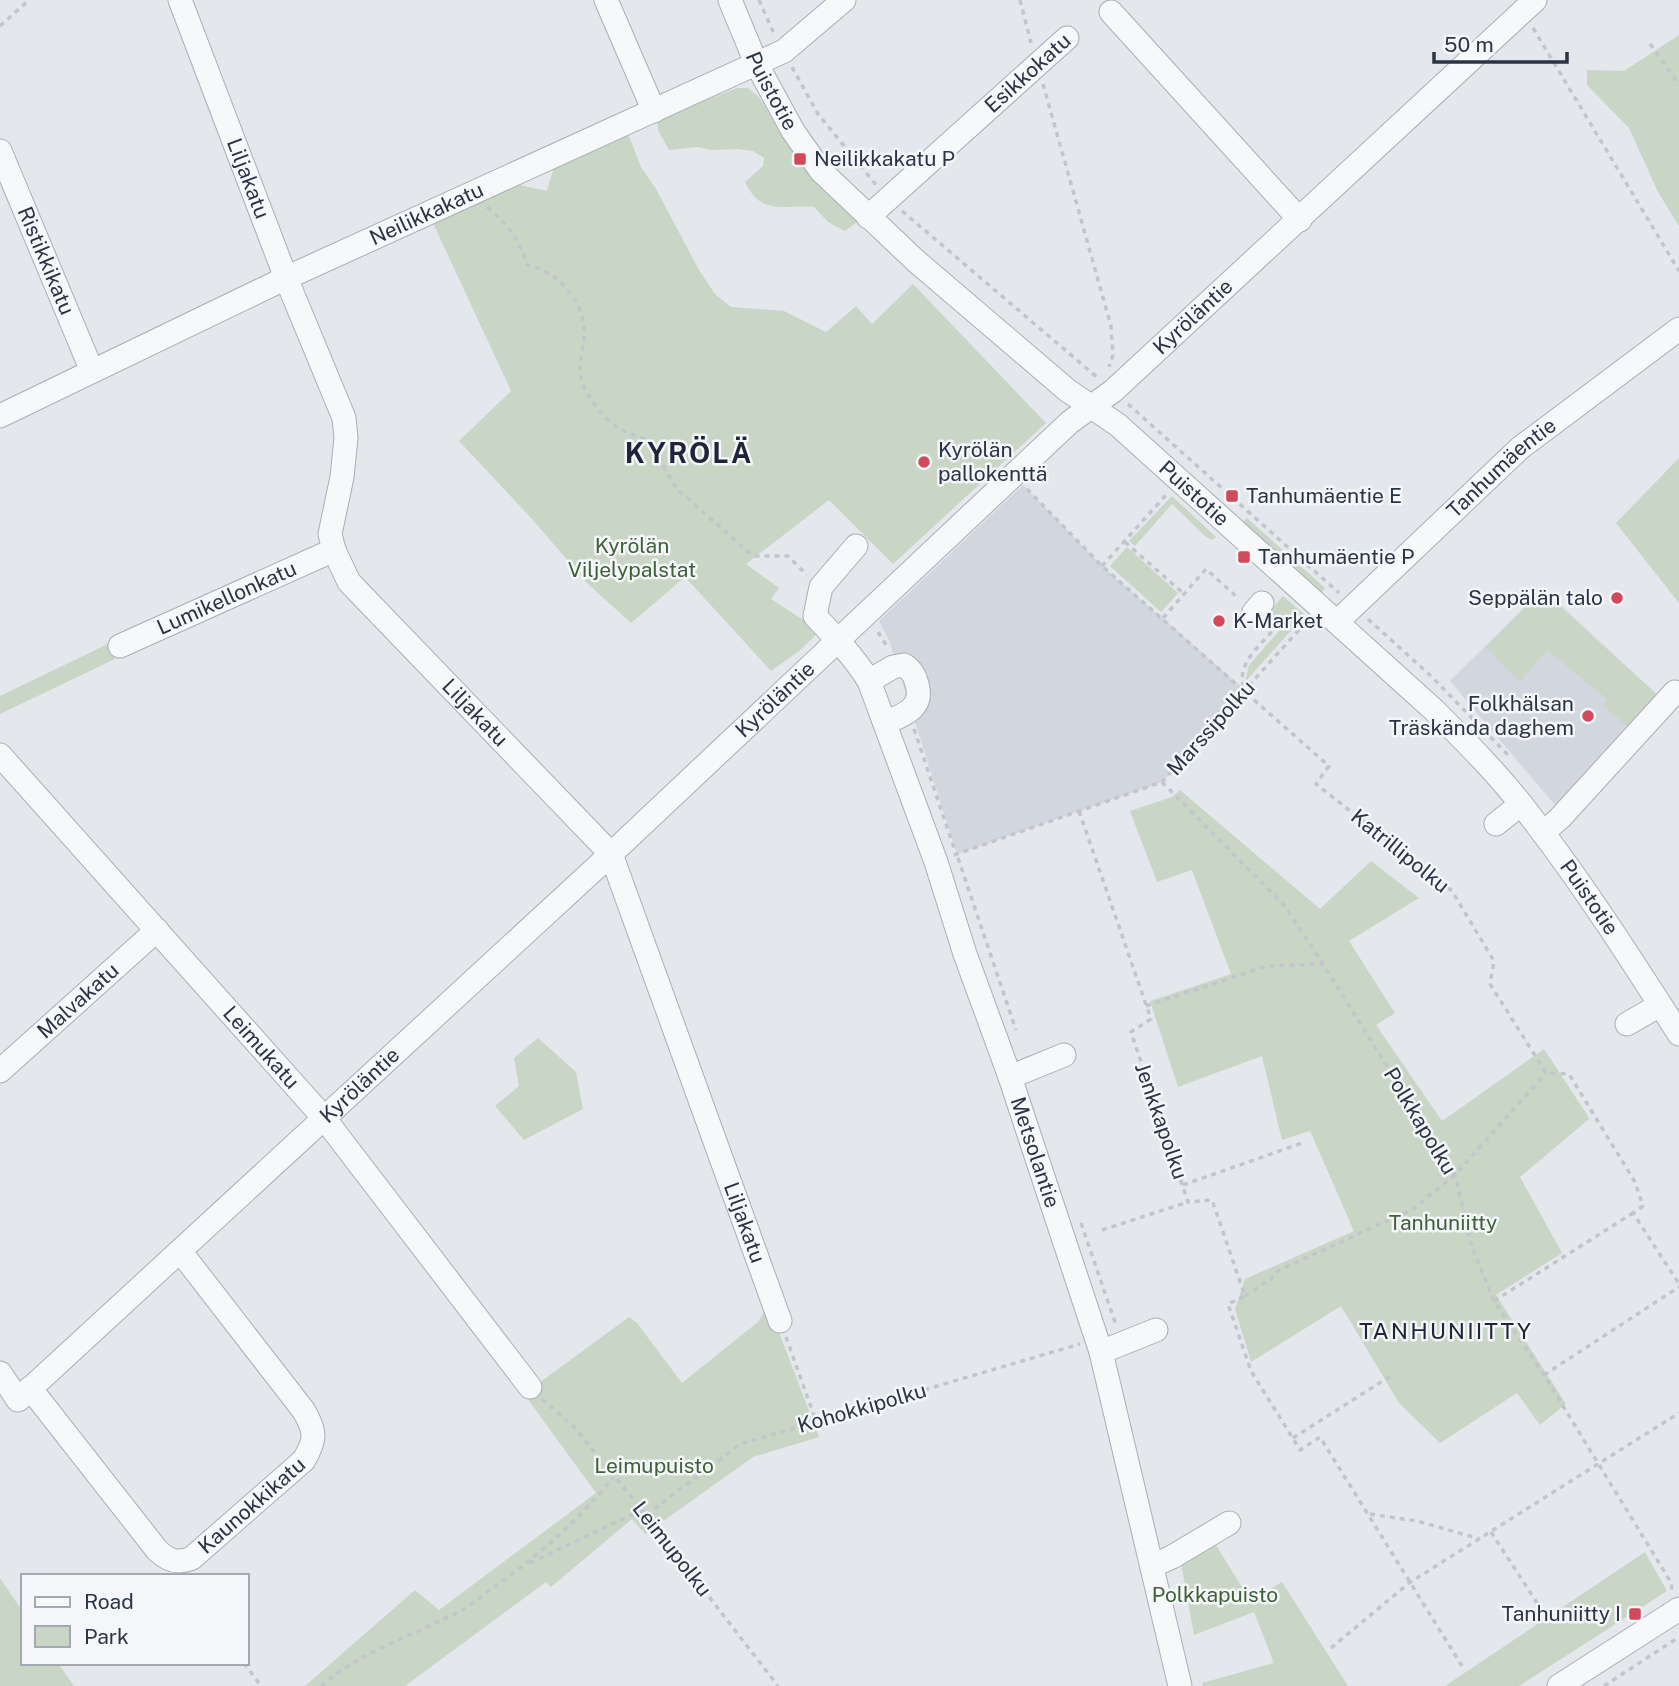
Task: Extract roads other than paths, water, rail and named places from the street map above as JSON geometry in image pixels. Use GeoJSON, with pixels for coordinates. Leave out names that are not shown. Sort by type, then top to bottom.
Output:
{"type":"FeatureCollection","features":[{"type":"Feature","properties":{"kind":"street","name":"Liljakatu"},"geometry":{"type":"LineString","coordinates":[[180,0],[286,278],[344,418],[346,438],[342,477],[330,534],[334,550],[349,582],[611,854],[780,1321]]}},
{"type":"Feature","properties":{"kind":"street"},"geometry":{"type":"LineString","coordinates":[[606,0],[654,111]]}},
{"type":"Feature","properties":{"kind":"street","name":"Puistotie"},"geometry":{"type":"LineString","coordinates":[[730,0],[755,63],[793,131],[821,171],[916,261],[1067,390],[1118,425],[1179,481],[1327,596],[1338,621],[1434,710],[1478,754],[1521,804],[1587,892],[1679,1034]]}},
{"type":"Feature","properties":{"kind":"street","name":"Neilikkakatu"},"geometry":{"type":"LineString","coordinates":[[0,416],[286,278],[784,51],[844,0]]}},
{"type":"Feature","properties":{"kind":"street","name":"Kyröläntie"},"geometry":{"type":"LineString","coordinates":[[24,1394],[611,854],[1070,422],[1113,391],[1300,220],[1527,5]]}},
{"type":"Feature","properties":{"kind":"street"},"geometry":{"type":"LineString","coordinates":[[1111,12],[1300,220]]}},
{"type":"Feature","properties":{"kind":"street","name":"Esikkokatu"},"geometry":{"type":"LineString","coordinates":[[868,217],[1067,38]]}},
{"type":"Feature","properties":{"kind":"street","name":"Ristikkikatu"},"geometry":{"type":"LineString","coordinates":[[0,151],[92,371]]}},
{"type":"Feature","properties":{"kind":"street","name":"Tanhumäentie"},"geometry":{"type":"LineString","coordinates":[[1338,621],[1520,448],[1679,329]]}},
{"type":"Feature","properties":{"kind":"street","name":"Metsolantie"},"geometry":{"type":"LineString","coordinates":[[856,547],[821,587],[815,616],[854,656],[869,681],[936,862],[965,954],[1010,1077],[1099,1344],[1180,1686]]}},
{"type":"Feature","properties":{"kind":"street","name":"Lumikellonkatu"},"geometry":{"type":"LineString","coordinates":[[120,646],[334,550]]}},
{"type":"Feature","properties":{"kind":"street"},"geometry":{"type":"LineString","coordinates":[[869,681],[892,667],[904,665],[914,673],[919,690],[918,701],[908,713],[885,723]]}},
{"type":"Feature","properties":{"kind":"street"},"geometry":{"type":"LineString","coordinates":[[1543,833],[1560,818],[1675,692]]}},
{"type":"Feature","properties":{"kind":"street","name":"Leimukatu"},"geometry":{"type":"LineString","coordinates":[[0,755],[324,1118],[530,1387]]}},
{"type":"Feature","properties":{"kind":"street"},"geometry":{"type":"LineString","coordinates":[[1496,824],[1521,804]]}},
{"type":"Feature","properties":{"kind":"street","name":"Malvakatu"},"geometry":{"type":"LineString","coordinates":[[0,1071],[157,930]]}},
{"type":"Feature","properties":{"kind":"street"},"geometry":{"type":"LineString","coordinates":[[1627,1024],[1660,1005]]}},
{"type":"Feature","properties":{"kind":"street"},"geometry":{"type":"LineString","coordinates":[[1010,1077],[1064,1055]]}},
{"type":"Feature","properties":{"kind":"street","name":"Kaunokkikatu"},"geometry":{"type":"LineString","coordinates":[[24,1394],[157,1550],[173,1561],[192,1558],[304,1460],[313,1445],[314,1428],[304,1411],[180,1251]]}},
{"type":"Feature","properties":{"kind":"street"},"geometry":{"type":"LineString","coordinates":[[1099,1344],[1156,1330]]}},
{"type":"Feature","properties":{"kind":"street"},"geometry":{"type":"LineString","coordinates":[[0,1373],[24,1394]]}},
{"type":"Feature","properties":{"kind":"street"},"geometry":{"type":"LineString","coordinates":[[1152,1566],[1229,1523]]}},
{"type":"Feature","properties":{"kind":"street"},"geometry":{"type":"LineString","coordinates":[[1559,1686],[1677,1603]]}},
{"type":"Feature","properties":{"kind":"place","name":"Neilikkakatu P"},"geometry":{"type":"Point","coordinates":[800,159]}},
{"type":"Feature","properties":{"kind":"place","name":"Kyrölän pallokenttä"},"geometry":{"type":"Point","coordinates":[924,462]}},
{"type":"Feature","properties":{"kind":"place","name":"Tanhumäentie E"},"geometry":{"type":"Point","coordinates":[1232,496]}},
{"type":"Feature","properties":{"kind":"place","name":"Tanhumäentie P"},"geometry":{"type":"Point","coordinates":[1244,557]}},
{"type":"Feature","properties":{"kind":"place","name":"Seppälän talo"},"geometry":{"type":"Point","coordinates":[1617,598]}},
{"type":"Feature","properties":{"kind":"place","name":"K-Market"},"geometry":{"type":"Point","coordinates":[1219,621]}},
{"type":"Feature","properties":{"kind":"place","name":"Folkhälsan Träskända daghem"},"geometry":{"type":"Point","coordinates":[1588,716]}},
{"type":"Feature","properties":{"kind":"place","name":"Tanhuniitty I"},"geometry":{"type":"Point","coordinates":[1635,1614]}},
{"type":"Feature","properties":{"kind":"district","name":"KYRÖLÄ"},"geometry":{"type":"Point","coordinates":[689,453]}},
{"type":"Feature","properties":{"kind":"district","name":"TANHUNIITTY"},"geometry":{"type":"Point","coordinates":[1446,1331]}},
{"type":"Feature","properties":{"kind":"park label","name":"Kyrölän Viljelypalstat"},"geometry":{"type":"Point","coordinates":[632,558]}},
{"type":"Feature","properties":{"kind":"park label","name":"Tanhuniitty"},"geometry":{"type":"Point","coordinates":[1443,1223]}},
{"type":"Feature","properties":{"kind":"park label","name":"Leimupuisto"},"geometry":{"type":"Point","coordinates":[654,1466]}},
{"type":"Feature","properties":{"kind":"park label","name":"Polkkapuisto"},"geometry":{"type":"Point","coordinates":[1215,1595]}}]}
